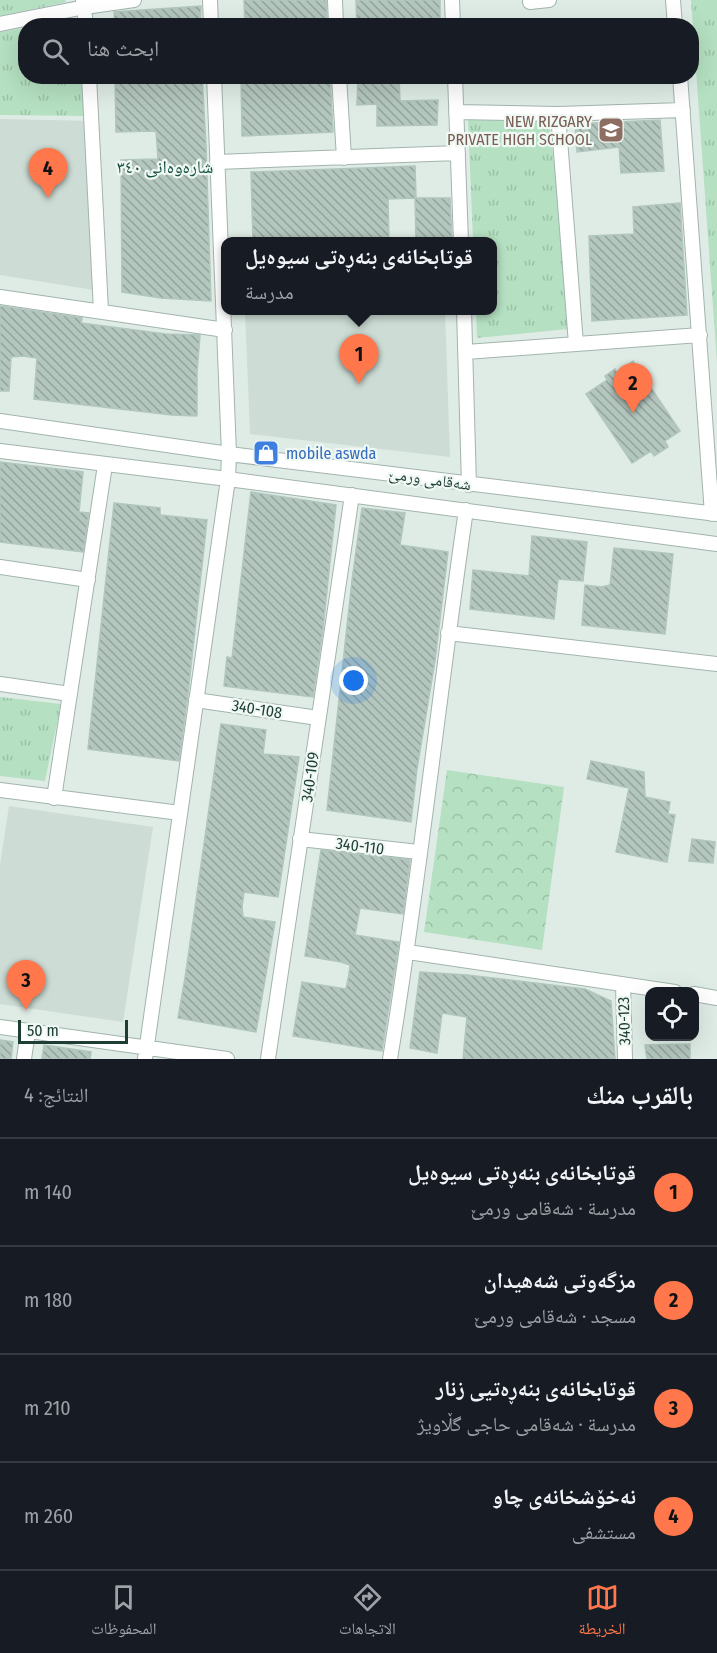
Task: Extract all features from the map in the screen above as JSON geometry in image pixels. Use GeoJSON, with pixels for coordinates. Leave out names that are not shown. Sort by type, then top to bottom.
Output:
{"type":"FeatureCollection","features":[{"type":"Feature","properties":{"kind":"street"},"geometry":{"type":"LineString","coordinates":[[24,18],[84,3],[134,0]]}},
{"type":"Feature","properties":{"kind":"street"},"geometry":{"type":"LineString","coordinates":[[210,0],[211,18]]}},
{"type":"Feature","properties":{"kind":"street"},"geometry":{"type":"LineString","coordinates":[[335,0],[336,18]]}},
{"type":"Feature","properties":{"kind":"street"},"geometry":{"type":"LineString","coordinates":[[452,0],[453,18]]}},
{"type":"Feature","properties":{"kind":"street"},"geometry":{"type":"LineString","coordinates":[[530,0],[530,2],[549,0]]}},
{"type":"Feature","properties":{"kind":"street"},"geometry":{"type":"LineString","coordinates":[[673,0],[674,18]]}},
{"type":"Feature","properties":{"kind":"street"},"geometry":{"type":"LineString","coordinates":[[84,3],[85,18]]}},
{"type":"Feature","properties":{"kind":"street"},"geometry":{"type":"LineString","coordinates":[[0,24],[18,20]]}},
{"type":"Feature","properties":{"kind":"street"},"geometry":{"type":"LineString","coordinates":[[89,84],[101,311]]}},
{"type":"Feature","properties":{"kind":"street"},"geometry":{"type":"LineString","coordinates":[[214,84],[222,237]]}},
{"type":"Feature","properties":{"kind":"street"},"geometry":{"type":"LineString","coordinates":[[339,84],[344,158]]}},
{"type":"Feature","properties":{"kind":"street"},"geometry":{"type":"LineString","coordinates":[[455,84],[461,237]]}},
{"type":"Feature","properties":{"kind":"street"},"geometry":{"type":"LineString","coordinates":[[681,84],[714,514]]}},
{"type":"Feature","properties":{"kind":"street"},"geometry":{"type":"LineString","coordinates":[[456,112],[558,114],[683,110]]}},
{"type":"Feature","properties":{"kind":"street"},"geometry":{"type":"LineString","coordinates":[[558,114],[576,344]]}},
{"type":"Feature","properties":{"kind":"street"},"geometry":{"type":"LineString","coordinates":[[218,162],[458,153]]}},
{"type":"Feature","properties":{"kind":"street"},"geometry":{"type":"LineString","coordinates":[[0,297],[225,330]]}},
{"type":"Feature","properties":{"kind":"street"},"geometry":{"type":"LineString","coordinates":[[146,1053],[228,479],[225,315]]}},
{"type":"Feature","properties":{"kind":"street"},"geometry":{"type":"LineString","coordinates":[[464,315],[469,485]]}},
{"type":"Feature","properties":{"kind":"street"},"geometry":{"type":"LineString","coordinates":[[466,352],[700,335]]}},
{"type":"Feature","properties":{"kind":"street","name":"شەقامی ورمێ"},"geometry":{"type":"LineString","coordinates":[[0,421],[229,454],[714,514]]}},
{"type":"Feature","properties":{"kind":"street","name":"شەقامی ورمێ"},"geometry":{"type":"LineString","coordinates":[[0,451],[717,544]]}},
{"type":"Feature","properties":{"kind":"street"},"geometry":{"type":"LineString","coordinates":[[54,798],[105,465]]}},
{"type":"Feature","properties":{"kind":"street","name":"340-109"},"geometry":{"type":"LineString","coordinates":[[268,1059],[351,495]]}},
{"type":"Feature","properties":{"kind":"street"},"geometry":{"type":"LineString","coordinates":[[390,1059],[408,952],[419,852],[466,510]]}},
{"type":"Feature","properties":{"kind":"street"},"geometry":{"type":"LineString","coordinates":[[0,567],[88,580]]}},
{"type":"Feature","properties":{"kind":"street"},"geometry":{"type":"LineString","coordinates":[[448,633],[717,664]]}},
{"type":"Feature","properties":{"kind":"street"},"geometry":{"type":"LineString","coordinates":[[0,684],[70,694]]}},
{"type":"Feature","properties":{"kind":"street","name":"340-108"},"geometry":{"type":"LineString","coordinates":[[196,700],[318,718]]}},
{"type":"Feature","properties":{"kind":"street"},"geometry":{"type":"LineString","coordinates":[[0,790],[180,813]]}},
{"type":"Feature","properties":{"kind":"street","name":"340-110"},"geometry":{"type":"LineString","coordinates":[[300,839],[419,852]]}},
{"type":"Feature","properties":{"kind":"street"},"geometry":{"type":"LineString","coordinates":[[408,952],[645,987]]}},
{"type":"Feature","properties":{"kind":"street","name":"340-123"},"geometry":{"type":"LineString","coordinates":[[623,984],[626,1059]]}},
{"type":"Feature","properties":{"kind":"street"},"geometry":{"type":"LineString","coordinates":[[699,995],[717,998]]}},
{"type":"Feature","properties":{"kind":"street"},"geometry":{"type":"LineString","coordinates":[[0,1027],[146,1053],[227,1059]]}},
{"type":"Feature","properties":{"kind":"street"},"geometry":{"type":"LineString","coordinates":[[24,1059],[28,1031]]}},
{"type":"Feature","properties":{"kind":"shaded area"},"geometry":{"type":"Polygon","coordinates":[[[0,119],[94,121],[100,291],[0,275],[0,119]]]}},
{"type":"Feature","properties":{"kind":"shaded area"},"geometry":{"type":"Polygon","coordinates":[[[245,315],[445,315],[450,457],[250,434],[245,315]]]}},
{"type":"Feature","properties":{"kind":"shaded area"},"geometry":{"type":"Polygon","coordinates":[[[9,806],[153,827],[123,1022],[0,1004],[0,865],[9,806]]]}},
{"type":"Feature","properties":{"kind":"green space"},"geometry":{"type":"Polygon","coordinates":[[[0,0],[65,0],[66,2],[0,16],[0,0]]]}},
{"type":"Feature","properties":{"kind":"green space"},"geometry":{"type":"Polygon","coordinates":[[[691,0],[717,0],[717,363],[697,84],[699,84],[699,18],[692,18],[691,0]]]}},
{"type":"Feature","properties":{"kind":"green space"},"geometry":{"type":"Polygon","coordinates":[[[18,29],[18,84],[82,84],[84,116],[0,115],[0,32],[18,29]]]}},
{"type":"Feature","properties":{"kind":"green space"},"geometry":{"type":"Polygon","coordinates":[[[468,120],[549,121],[561,222],[568,329],[477,338],[476,315],[497,315],[497,237],[473,237],[468,120]]]}},
{"type":"Feature","properties":{"kind":"green space"},"geometry":{"type":"Polygon","coordinates":[[[0,697],[61,704],[45,781],[0,776],[0,697]]]}},
{"type":"Feature","properties":{"kind":"green space"},"geometry":{"type":"Polygon","coordinates":[[[447,770],[564,787],[542,950],[424,932],[447,770]]]}},
{"type":"Feature","properties":{"kind":"building"},"geometry":{"type":"Polygon","coordinates":[[[244,0],[326,0],[327,18],[245,18],[244,0]]]}},
{"type":"Feature","properties":{"kind":"building"},"geometry":{"type":"Polygon","coordinates":[[[356,0],[440,0],[440,18],[357,18],[356,0]]]}},
{"type":"Feature","properties":{"kind":"building"},"geometry":{"type":"Polygon","coordinates":[[[201,6],[200,18],[114,18],[114,12],[201,6]]]}},
{"type":"Feature","properties":{"kind":"building"},"geometry":{"type":"Polygon","coordinates":[[[115,84],[202,84],[211,301],[161,298],[122,292],[121,160],[158,159],[156,131],[116,132],[115,84]]]}},
{"type":"Feature","properties":{"kind":"building"},"geometry":{"type":"Polygon","coordinates":[[[241,84],[330,84],[333,132],[242,136],[241,84]]]}},
{"type":"Feature","properties":{"kind":"building"},"geometry":{"type":"Polygon","coordinates":[[[358,84],[399,84],[400,101],[438,100],[437,125],[377,126],[377,104],[357,105],[358,84]]]}},
{"type":"Feature","properties":{"kind":"building"},"geometry":{"type":"Polygon","coordinates":[[[660,120],[664,171],[621,173],[619,147],[577,152],[575,124],[660,120]]]}},
{"type":"Feature","properties":{"kind":"building"},"geometry":{"type":"Polygon","coordinates":[[[415,166],[416,198],[450,198],[452,237],[416,237],[415,198],[388,199],[389,237],[253,237],[251,172],[415,166]]]}},
{"type":"Feature","properties":{"kind":"building"},"geometry":{"type":"Polygon","coordinates":[[[680,203],[687,315],[592,321],[589,236],[634,234],[633,207],[680,203]]]}},
{"type":"Feature","properties":{"kind":"building"},"geometry":{"type":"Polygon","coordinates":[[[0,306],[82,318],[81,323],[166,334],[200,335],[197,416],[34,399],[37,358],[23,356],[11,357],[9,391],[0,391],[0,306]]]}},
{"type":"Feature","properties":{"kind":"building"},"geometry":{"type":"Polygon","coordinates":[[[633,361],[680,431],[665,441],[668,447],[654,456],[651,451],[632,463],[586,394],[607,380],[605,376],[615,369],[617,373],[633,361]]]}},
{"type":"Feature","properties":{"kind":"building"},"geometry":{"type":"Polygon","coordinates":[[[0,462],[83,472],[79,512],[89,513],[83,552],[0,542],[0,462]]]}},
{"type":"Feature","properties":{"kind":"building"},"geometry":{"type":"Polygon","coordinates":[[[251,492],[336,505],[323,629],[313,697],[224,686],[227,657],[232,658],[251,492]]]}},
{"type":"Feature","properties":{"kind":"building"},"geometry":{"type":"Polygon","coordinates":[[[114,503],[160,508],[160,515],[207,520],[179,761],[88,749],[114,503]]]}},
{"type":"Feature","properties":{"kind":"building"},"geometry":{"type":"Polygon","coordinates":[[[362,508],[405,513],[400,545],[448,552],[435,661],[417,769],[411,822],[327,810],[362,508]]]}},
{"type":"Feature","properties":{"kind":"building"},"geometry":{"type":"Polygon","coordinates":[[[532,536],[587,542],[583,581],[558,579],[554,619],[470,609],[473,570],[529,576],[532,536]]]}},
{"type":"Feature","properties":{"kind":"building"},"geometry":{"type":"Polygon","coordinates":[[[614,548],[673,554],[665,634],[582,625],[585,585],[601,587],[610,585],[614,548]]]}},
{"type":"Feature","properties":{"kind":"building"},"geometry":{"type":"Polygon","coordinates":[[[221,724],[266,730],[263,754],[299,757],[278,897],[244,892],[243,917],[275,922],[256,1032],[178,1018],[221,724]]]}},
{"type":"Feature","properties":{"kind":"building"},"geometry":{"type":"Polygon","coordinates":[[[591,761],[644,772],[645,797],[670,802],[668,814],[675,815],[667,862],[616,852],[629,788],[587,779],[591,761]]]}},
{"type":"Feature","properties":{"kind":"building"},"geometry":{"type":"Polygon","coordinates":[[[692,839],[715,842],[713,863],[689,861],[692,839]]]}},
{"type":"Feature","properties":{"kind":"building"},"geometry":{"type":"Polygon","coordinates":[[[321,850],[410,860],[403,914],[360,908],[355,935],[399,942],[382,1051],[293,1036],[302,982],[346,989],[349,974],[350,965],[305,956],[321,850]]]}},
{"type":"Feature","properties":{"kind":"building"},"geometry":{"type":"Polygon","coordinates":[[[420,972],[467,975],[585,989],[611,1001],[615,1059],[463,1059],[467,1017],[442,1013],[437,1053],[410,1048],[420,972]]]}},
{"type":"Feature","properties":{"kind":"building"},"geometry":{"type":"Polygon","coordinates":[[[0,1040],[13,1042],[11,1059],[0,1059],[0,1040]]]}},
{"type":"Feature","properties":{"kind":"building"},"geometry":{"type":"Polygon","coordinates":[[[690,1044],[690,1059],[647,1059],[645,1045],[690,1044]]]}},
{"type":"Feature","properties":{"kind":"building"},"geometry":{"type":"Polygon","coordinates":[[[44,1045],[91,1052],[90,1059],[42,1059],[44,1045]]]}},
{"type":"Feature","properties":{"kind":"place","name":"NEW RIZGARY PRIVATE HIGH SCHOOL"},"geometry":{"type":"Point","coordinates":[611,130]}},
{"type":"Feature","properties":{"kind":"place","name":"نەخۆشخانەی چاو"},"geometry":{"type":"Point","coordinates":[48,198]}},
{"type":"Feature","properties":{"kind":"place","name":"قوتابخانەی بنەڕەتی سیوەیل"},"geometry":{"type":"Point","coordinates":[359,384]}},
{"type":"Feature","properties":{"kind":"place","name":"مزگەوتی شەهیدان"},"geometry":{"type":"Point","coordinates":[633,413]}},
{"type":"Feature","properties":{"kind":"place","name":"mobile aswda"},"geometry":{"type":"Point","coordinates":[266,453]}},
{"type":"Feature","properties":{"kind":"place","name":"قوتابخانەی بنەڕەتیی زنار"},"geometry":{"type":"Point","coordinates":[26,1010]}},
{"type":"Feature","properties":{"kind":"district","name":"شارەوەانی ٣٤٠"},"geometry":{"type":"Point","coordinates":[165,167]}}]}
